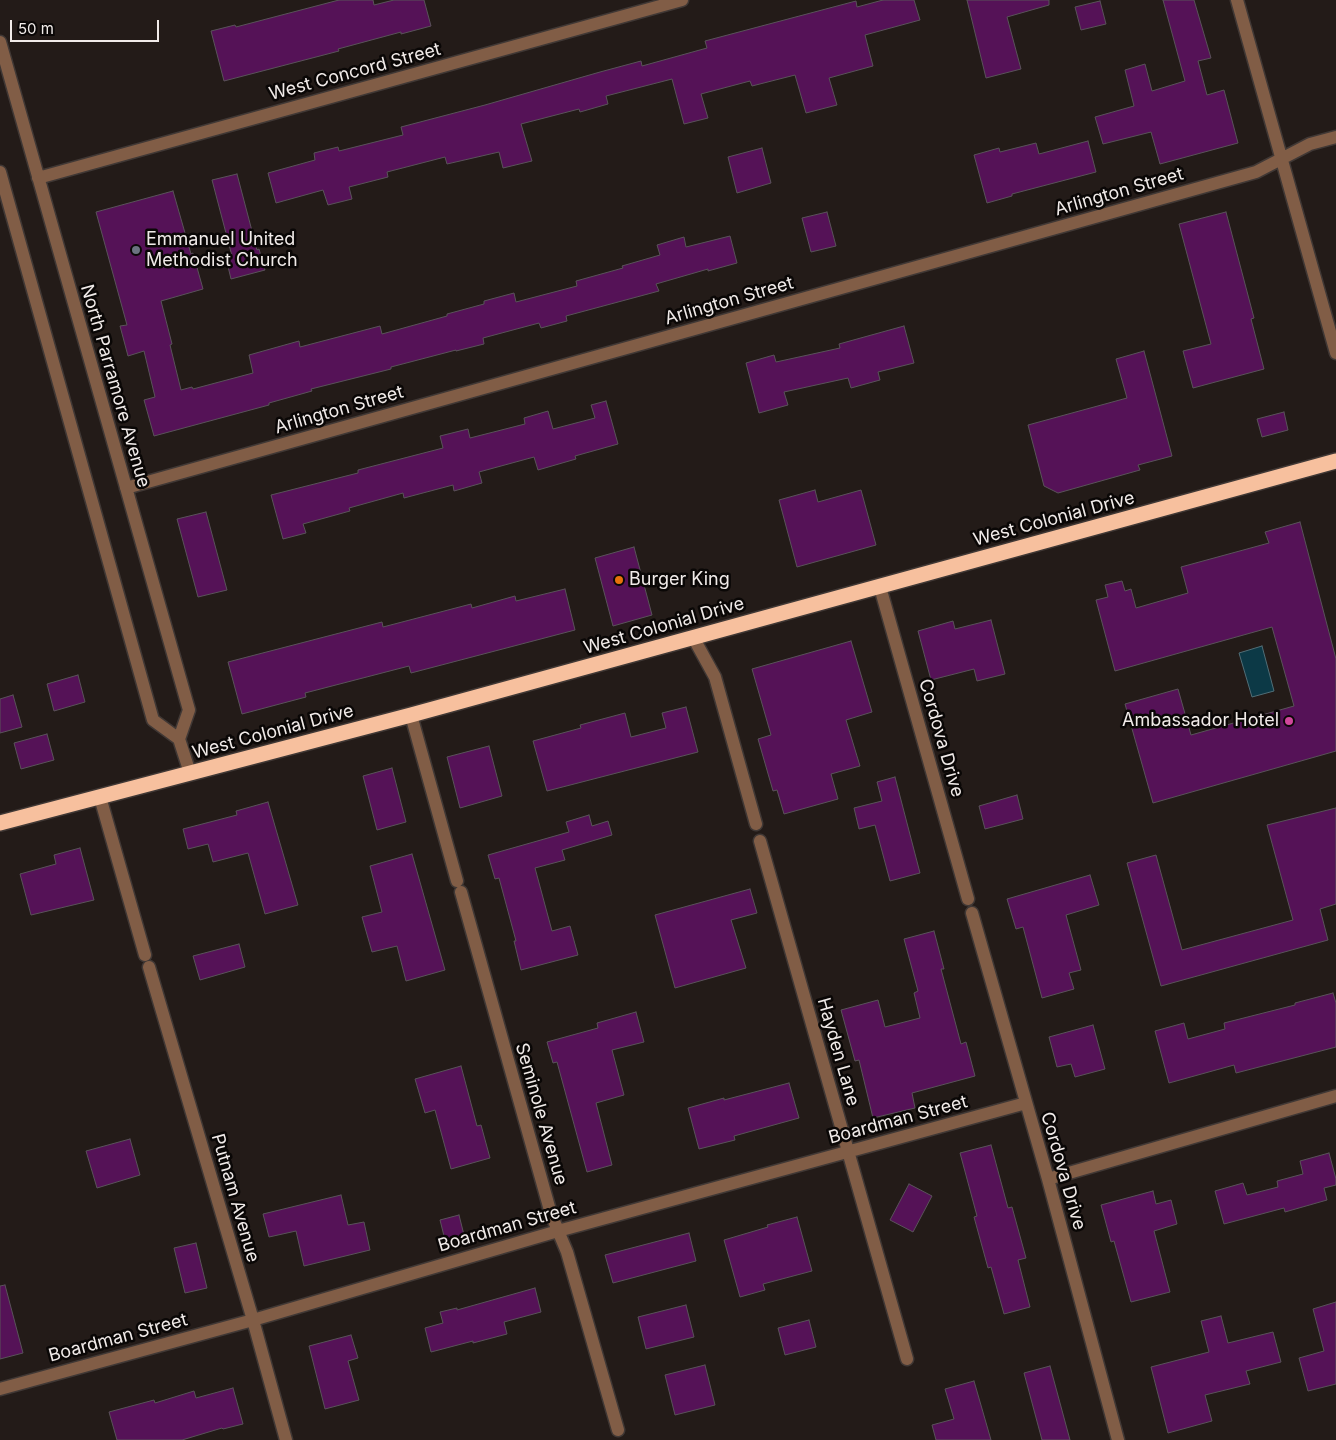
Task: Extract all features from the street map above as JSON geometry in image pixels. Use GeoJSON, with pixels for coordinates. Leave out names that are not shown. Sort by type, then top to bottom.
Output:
{"type":"FeatureCollection","features":[{"type":"Feature","properties":{"kind":"highway","name":"West Colonial Drive"},"geometry":{"type":"LineString","coordinates":[[0,823],[410,715],[1336,461]]}},
{"type":"Feature","properties":{"kind":"street","name":"West Concord Street"},"geometry":{"type":"LineString","coordinates":[[38,178],[682,0]]}},
{"type":"Feature","properties":{"kind":"street"},"geometry":{"type":"LineString","coordinates":[[1237,0],[1336,353]]}},
{"type":"Feature","properties":{"kind":"street","name":"North Parramore Avenue"},"geometry":{"type":"LineString","coordinates":[[0,42],[189,710],[179,739]]}},
{"type":"Feature","properties":{"kind":"street"},"geometry":{"type":"LineString","coordinates":[[0,93],[13,89]]}},
{"type":"Feature","properties":{"kind":"street","name":"Arlington Street"},"geometry":{"type":"LineString","coordinates":[[126,488],[1256,172],[1310,144],[1336,137]]}},
{"type":"Feature","properties":{"kind":"street"},"geometry":{"type":"LineString","coordinates":[[0,172],[153,720],[179,739],[190,772]]}},
{"type":"Feature","properties":{"kind":"street","name":"Cordova Drive"},"geometry":{"type":"LineString","coordinates":[[880,587],[968,899]]}},
{"type":"Feature","properties":{"kind":"street"},"geometry":{"type":"LineString","coordinates":[[692,637],[715,677],[756,824]]}},
{"type":"Feature","properties":{"kind":"street","name":"Seminole Avenue"},"geometry":{"type":"LineString","coordinates":[[410,715],[551,1214],[567,1252],[618,1430]]}},
{"type":"Feature","properties":{"kind":"street","name":"Putnam Avenue"},"geometry":{"type":"LineString","coordinates":[[100,797],[253,1320],[286,1440]]}},
{"type":"Feature","properties":{"kind":"street","name":"Hayden Lane"},"geometry":{"type":"LineString","coordinates":[[760,841],[907,1359]]}},
{"type":"Feature","properties":{"kind":"street","name":"Cordova Drive"},"geometry":{"type":"LineString","coordinates":[[972,913],[1048,1179],[1118,1440]]}},
{"type":"Feature","properties":{"kind":"street"},"geometry":{"type":"LineString","coordinates":[[1048,1179],[1336,1096]]}},
{"type":"Feature","properties":{"kind":"street","name":"Boardman Street"},"geometry":{"type":"LineString","coordinates":[[0,1389],[253,1320],[558,1230],[1026,1103]]}},
{"type":"Feature","properties":{"kind":"water"},"geometry":{"type":"Polygon","coordinates":[[[1262,646],[1274,691],[1252,697],[1239,653],[1262,646]]]}},
{"type":"Feature","properties":{"kind":"building"},"geometry":{"type":"Polygon","coordinates":[[[339,0],[373,0],[374,5],[394,0],[424,0],[431,26],[401,34],[401,32],[338,49],[339,51],[224,81],[211,31],[235,25],[236,27],[339,0]]]}},
{"type":"Feature","properties":{"kind":"building"},"geometry":{"type":"Polygon","coordinates":[[[883,0],[914,0],[920,20],[865,35],[873,66],[829,78],[837,105],[806,113],[795,75],[752,86],[750,81],[701,94],[708,118],[684,124],[672,79],[606,96],[608,104],[580,112],[579,109],[521,124],[532,161],[503,168],[499,152],[447,164],[445,157],[387,172],[388,177],[349,187],[352,199],[328,205],[323,190],[276,203],[268,173],[315,160],[314,153],[338,147],[339,151],[403,135],[401,127],[641,61],[642,66],[707,48],[705,41],[856,1],[857,7],[883,0]]]}},
{"type":"Feature","properties":{"kind":"building"},"geometry":{"type":"Polygon","coordinates":[[[967,0],[1049,0],[1049,5],[1007,17],[1021,69],[986,78],[967,0]]]}},
{"type":"Feature","properties":{"kind":"building"},"geometry":{"type":"Polygon","coordinates":[[[1163,0],[1194,0],[1211,58],[1198,61],[1207,95],[1224,90],[1238,143],[1160,164],[1151,132],[1103,144],[1095,117],[1134,106],[1125,70],[1145,64],[1152,91],[1185,81],[1163,0]]]}},
{"type":"Feature","properties":{"kind":"building"},"geometry":{"type":"Polygon","coordinates":[[[1100,1],[1106,24],[1081,30],[1075,7],[1100,1]]]}},
{"type":"Feature","properties":{"kind":"building"},"geometry":{"type":"Polygon","coordinates":[[[1088,141],[1096,172],[1012,194],[1012,196],[987,203],[974,155],[999,148],[1000,152],[1036,143],[1039,154],[1088,141]]]}},
{"type":"Feature","properties":{"kind":"building"},"geometry":{"type":"Polygon","coordinates":[[[762,148],[771,183],[737,193],[728,157],[762,148]]]}},
{"type":"Feature","properties":{"kind":"building"},"geometry":{"type":"Polygon","coordinates":[[[237,174],[257,250],[259,249],[265,270],[231,279],[226,258],[232,256],[212,180],[237,174]]]}},
{"type":"Feature","properties":{"kind":"building"},"geometry":{"type":"Polygon","coordinates":[[[173,191],[203,289],[161,301],[181,390],[192,387],[193,389],[253,373],[249,355],[299,341],[300,347],[380,326],[382,334],[447,316],[447,314],[484,304],[484,301],[514,293],[516,302],[577,286],[576,281],[660,255],[657,245],[684,237],[686,247],[730,236],[737,263],[656,284],[659,291],[566,316],[567,321],[541,328],[539,323],[483,338],[484,344],[311,389],[312,391],[269,403],[269,405],[154,436],[144,400],[155,397],[144,351],[128,356],[120,326],[127,325],[96,212],[173,191]]]}},
{"type":"Feature","properties":{"kind":"building"},"geometry":{"type":"Polygon","coordinates":[[[827,212],[836,246],[811,252],[802,218],[827,212]]]}},
{"type":"Feature","properties":{"kind":"building"},"geometry":{"type":"Polygon","coordinates":[[[1226,212],[1254,318],[1251,319],[1264,369],[1193,388],[1183,351],[1211,344],[1179,224],[1226,212]]]}},
{"type":"Feature","properties":{"kind":"building"},"geometry":{"type":"Polygon","coordinates":[[[904,326],[914,363],[878,372],[880,380],[851,388],[848,378],[784,392],[788,405],[759,413],[746,363],[774,355],[776,362],[840,348],[839,344],[904,326]]]}},
{"type":"Feature","properties":{"kind":"building"},"geometry":{"type":"Polygon","coordinates":[[[1144,351],[1172,456],[1138,465],[1140,470],[1058,493],[1044,486],[1028,425],[1127,398],[1116,359],[1144,351]]]}},
{"type":"Feature","properties":{"kind":"building"},"geometry":{"type":"Polygon","coordinates":[[[606,401],[618,444],[575,456],[576,459],[538,470],[534,457],[479,472],[482,483],[454,491],[453,485],[404,498],[403,493],[349,508],[350,511],[303,524],[306,533],[283,539],[271,495],[358,473],[358,470],[443,448],[440,436],[468,429],[470,438],[525,424],[524,418],[548,411],[553,429],[595,418],[591,405],[606,401]]]}},
{"type":"Feature","properties":{"kind":"building"},"geometry":{"type":"Polygon","coordinates":[[[1284,412],[1288,430],[1262,437],[1257,419],[1284,412]]]}},
{"type":"Feature","properties":{"kind":"building"},"geometry":{"type":"Polygon","coordinates":[[[815,490],[818,502],[861,490],[876,545],[797,567],[779,500],[815,490]]]}},
{"type":"Feature","properties":{"kind":"building"},"geometry":{"type":"Polygon","coordinates":[[[206,512],[227,590],[198,597],[177,519],[206,512]]]}},
{"type":"Feature","properties":{"kind":"building"},"geometry":{"type":"Polygon","coordinates":[[[1300,522],[1336,659],[1336,751],[1153,803],[1125,704],[1178,689],[1191,735],[1294,706],[1272,627],[1115,671],[1096,600],[1108,597],[1105,585],[1122,581],[1125,591],[1131,589],[1136,608],[1188,593],[1181,567],[1269,543],[1265,532],[1300,522]]]}},
{"type":"Feature","properties":{"kind":"building"},"geometry":{"type":"Polygon","coordinates":[[[634,547],[652,615],[613,626],[595,558],[634,547]]]}},
{"type":"Feature","properties":{"kind":"building"},"geometry":{"type":"Polygon","coordinates":[[[565,589],[575,630],[411,673],[409,666],[305,693],[306,697],[242,714],[228,662],[382,622],[383,627],[471,604],[472,608],[515,596],[516,601],[565,589]]]}},
{"type":"Feature","properties":{"kind":"building"},"geometry":{"type":"Polygon","coordinates":[[[991,620],[1005,674],[977,681],[974,669],[931,680],[918,631],[953,621],[955,629],[991,620]]]}},
{"type":"Feature","properties":{"kind":"building"},"geometry":{"type":"Polygon","coordinates":[[[851,641],[872,712],[846,720],[860,766],[831,774],[838,799],[784,814],[777,790],[773,791],[758,739],[771,735],[752,669],[851,641]]]}},
{"type":"Feature","properties":{"kind":"building"},"geometry":{"type":"Polygon","coordinates":[[[78,675],[85,702],[54,711],[47,684],[78,675]]]}},
{"type":"Feature","properties":{"kind":"building"},"geometry":{"type":"Polygon","coordinates":[[[13,695],[22,727],[0,733],[0,699],[13,695]]]}},
{"type":"Feature","properties":{"kind":"building"},"geometry":{"type":"Polygon","coordinates":[[[686,707],[698,752],[547,791],[533,741],[581,728],[580,725],[625,713],[631,737],[666,728],[662,713],[686,707]]]}},
{"type":"Feature","properties":{"kind":"building"},"geometry":{"type":"Polygon","coordinates":[[[47,734],[54,760],[21,769],[14,743],[47,734]]]}},
{"type":"Feature","properties":{"kind":"building"},"geometry":{"type":"Polygon","coordinates":[[[489,746],[502,796],[460,808],[447,757],[489,746]]]}},
{"type":"Feature","properties":{"kind":"building"},"geometry":{"type":"Polygon","coordinates":[[[392,768],[406,822],[377,830],[363,776],[392,768]]]}},
{"type":"Feature","properties":{"kind":"building"},"geometry":{"type":"Polygon","coordinates":[[[895,777],[920,873],[890,881],[875,825],[859,829],[854,808],[882,801],[877,782],[895,777]]]}},
{"type":"Feature","properties":{"kind":"building"},"geometry":{"type":"Polygon","coordinates":[[[1017,795],[1023,819],[985,829],[979,806],[1017,795]]]}},
{"type":"Feature","properties":{"kind":"building"},"geometry":{"type":"Polygon","coordinates":[[[268,802],[298,905],[265,914],[248,853],[213,862],[208,844],[188,849],[183,829],[237,815],[236,811],[268,802]]]}},
{"type":"Feature","properties":{"kind":"building"},"geometry":{"type":"Polygon","coordinates":[[[1336,808],[1336,904],[1320,909],[1328,940],[1161,986],[1127,863],[1156,855],[1182,950],[1293,920],[1267,825],[1336,808]]]}},
{"type":"Feature","properties":{"kind":"building"},"geometry":{"type":"Polygon","coordinates":[[[589,815],[592,826],[608,821],[612,835],[562,850],[565,860],[535,868],[552,931],[570,926],[578,955],[521,970],[514,941],[516,941],[499,878],[495,879],[488,855],[569,832],[566,822],[589,815]]]}},
{"type":"Feature","properties":{"kind":"building"},"geometry":{"type":"Polygon","coordinates":[[[80,848],[94,900],[31,915],[20,874],[56,864],[54,855],[80,848]]]}},
{"type":"Feature","properties":{"kind":"building"},"geometry":{"type":"Polygon","coordinates":[[[412,854],[445,970],[406,981],[397,946],[372,952],[362,917],[382,912],[370,866],[412,854]]]}},
{"type":"Feature","properties":{"kind":"building"},"geometry":{"type":"Polygon","coordinates":[[[1090,875],[1099,905],[1066,915],[1081,970],[1069,973],[1074,989],[1042,998],[1023,927],[1016,929],[1007,899],[1090,875]]]}},
{"type":"Feature","properties":{"kind":"building"},"geometry":{"type":"Polygon","coordinates":[[[750,889],[757,913],[731,920],[746,968],[675,988],[655,915],[750,889]]]}},
{"type":"Feature","properties":{"kind":"building"},"geometry":{"type":"Polygon","coordinates":[[[934,931],[944,969],[941,969],[961,1044],[966,1042],[975,1076],[912,1093],[915,1108],[873,1118],[859,1060],[855,1061],[841,1010],[878,1000],[885,1027],[920,1018],[914,993],[918,991],[904,939],[934,931]]]}},
{"type":"Feature","properties":{"kind":"building"},"geometry":{"type":"Polygon","coordinates":[[[239,944],[245,967],[200,980],[193,956],[239,944]]]}},
{"type":"Feature","properties":{"kind":"building"},"geometry":{"type":"Polygon","coordinates":[[[1333,993],[1336,1003],[1336,1047],[1236,1073],[1234,1065],[1169,1083],[1155,1031],[1184,1023],[1188,1039],[1225,1029],[1224,1023],[1333,993]]]}},
{"type":"Feature","properties":{"kind":"building"},"geometry":{"type":"Polygon","coordinates":[[[636,1012],[644,1042],[612,1050],[624,1095],[596,1103],[612,1165],[587,1172],[557,1062],[553,1063],[547,1042],[598,1028],[597,1023],[636,1012]]]}},
{"type":"Feature","properties":{"kind":"building"},"geometry":{"type":"Polygon","coordinates":[[[1093,1025],[1105,1069],[1075,1077],[1071,1064],[1057,1067],[1049,1037],[1093,1025]]]}},
{"type":"Feature","properties":{"kind":"building"},"geometry":{"type":"Polygon","coordinates":[[[461,1066],[477,1126],[481,1125],[490,1158],[451,1169],[435,1110],[425,1113],[415,1079],[461,1066]]]}},
{"type":"Feature","properties":{"kind":"building"},"geometry":{"type":"Polygon","coordinates":[[[789,1083],[799,1118],[734,1136],[735,1140],[699,1149],[688,1108],[789,1083]]]}},
{"type":"Feature","properties":{"kind":"building"},"geometry":{"type":"Polygon","coordinates":[[[130,1139],[140,1175],[97,1188],[86,1151],[130,1139]]]}},
{"type":"Feature","properties":{"kind":"building"},"geometry":{"type":"Polygon","coordinates":[[[991,1145],[1008,1208],[1012,1207],[1026,1258],[1018,1260],[1030,1307],[1004,1314],[991,1267],[988,1268],[974,1217],[977,1216],[960,1153],[991,1145]]]}},
{"type":"Feature","properties":{"kind":"building"},"geometry":{"type":"Polygon","coordinates":[[[1329,1153],[1336,1185],[1324,1188],[1327,1200],[1285,1212],[1284,1208],[1224,1224],[1215,1191],[1243,1183],[1247,1195],[1278,1187],[1277,1181],[1303,1174],[1300,1161],[1329,1153]]]}},
{"type":"Feature","properties":{"kind":"building"},"geometry":{"type":"Polygon","coordinates":[[[909,1184],[932,1196],[913,1232],[890,1220],[909,1184]]]}},
{"type":"Feature","properties":{"kind":"building"},"geometry":{"type":"Polygon","coordinates":[[[1153,1191],[1156,1204],[1171,1200],[1177,1224],[1154,1231],[1170,1292],[1131,1302],[1114,1241],[1111,1242],[1101,1205],[1153,1191]]]}},
{"type":"Feature","properties":{"kind":"building"},"geometry":{"type":"Polygon","coordinates":[[[341,1195],[348,1225],[364,1222],[370,1250],[304,1266],[296,1231],[269,1237],[263,1214],[341,1195]]]}},
{"type":"Feature","properties":{"kind":"building"},"geometry":{"type":"Polygon","coordinates":[[[459,1215],[464,1235],[445,1240],[440,1220],[459,1215]]]}},
{"type":"Feature","properties":{"kind":"building"},"geometry":{"type":"Polygon","coordinates":[[[797,1217],[812,1271],[763,1284],[765,1290],[740,1297],[724,1240],[797,1217]]]}},
{"type":"Feature","properties":{"kind":"building"},"geometry":{"type":"Polygon","coordinates":[[[689,1233],[696,1261],[613,1283],[605,1255],[689,1233]]]}},
{"type":"Feature","properties":{"kind":"building"},"geometry":{"type":"Polygon","coordinates":[[[196,1243],[207,1288],[185,1293],[174,1248],[196,1243]]]}},
{"type":"Feature","properties":{"kind":"building"},"geometry":{"type":"Polygon","coordinates":[[[5,1285],[23,1353],[0,1359],[0,1286],[5,1285]]]}},
{"type":"Feature","properties":{"kind":"building"},"geometry":{"type":"Polygon","coordinates":[[[535,1288],[541,1312],[504,1322],[507,1334],[431,1352],[425,1328],[443,1323],[440,1312],[457,1308],[457,1310],[535,1288]]]}},
{"type":"Feature","properties":{"kind":"building"},"geometry":{"type":"Polygon","coordinates":[[[1336,1302],[1336,1384],[1308,1391],[1299,1358],[1324,1351],[1313,1309],[1336,1302]]]}},
{"type":"Feature","properties":{"kind":"building"},"geometry":{"type":"Polygon","coordinates":[[[686,1305],[694,1337],[646,1349],[638,1317],[686,1305]]]}},
{"type":"Feature","properties":{"kind":"building"},"geometry":{"type":"Polygon","coordinates":[[[1221,1316],[1228,1343],[1273,1332],[1281,1362],[1246,1371],[1250,1384],[1205,1395],[1212,1421],[1168,1433],[1151,1367],[1209,1352],[1201,1321],[1221,1316]]]}},
{"type":"Feature","properties":{"kind":"building"},"geometry":{"type":"Polygon","coordinates":[[[809,1320],[816,1347],[785,1355],[778,1328],[809,1320]]]}},
{"type":"Feature","properties":{"kind":"building"},"geometry":{"type":"Polygon","coordinates":[[[351,1335],[358,1358],[348,1361],[359,1400],[325,1409],[309,1346],[351,1335]]]}},
{"type":"Feature","properties":{"kind":"building"},"geometry":{"type":"Polygon","coordinates":[[[705,1365],[715,1405],[675,1415],[665,1375],[705,1365]]]}},
{"type":"Feature","properties":{"kind":"building"},"geometry":{"type":"Polygon","coordinates":[[[1050,1366],[1070,1440],[1042,1440],[1024,1373],[1050,1366]]]}},
{"type":"Feature","properties":{"kind":"building"},"geometry":{"type":"Polygon","coordinates":[[[974,1381],[991,1440],[936,1440],[932,1425],[954,1419],[945,1389],[974,1381]]]}},
{"type":"Feature","properties":{"kind":"building"},"geometry":{"type":"Polygon","coordinates":[[[233,1388],[243,1424],[182,1440],[117,1440],[109,1412],[154,1400],[155,1403],[194,1391],[196,1398],[233,1388]]]}},
{"type":"Feature","properties":{"kind":"place","name":"Emmanuel United Methodist Church"},"geometry":{"type":"Point","coordinates":[136,250]}},
{"type":"Feature","properties":{"kind":"place","name":"Burger King"},"geometry":{"type":"Point","coordinates":[619,580]}},
{"type":"Feature","properties":{"kind":"place","name":"Ambassador Hotel"},"geometry":{"type":"Point","coordinates":[1289,721]}}]}
